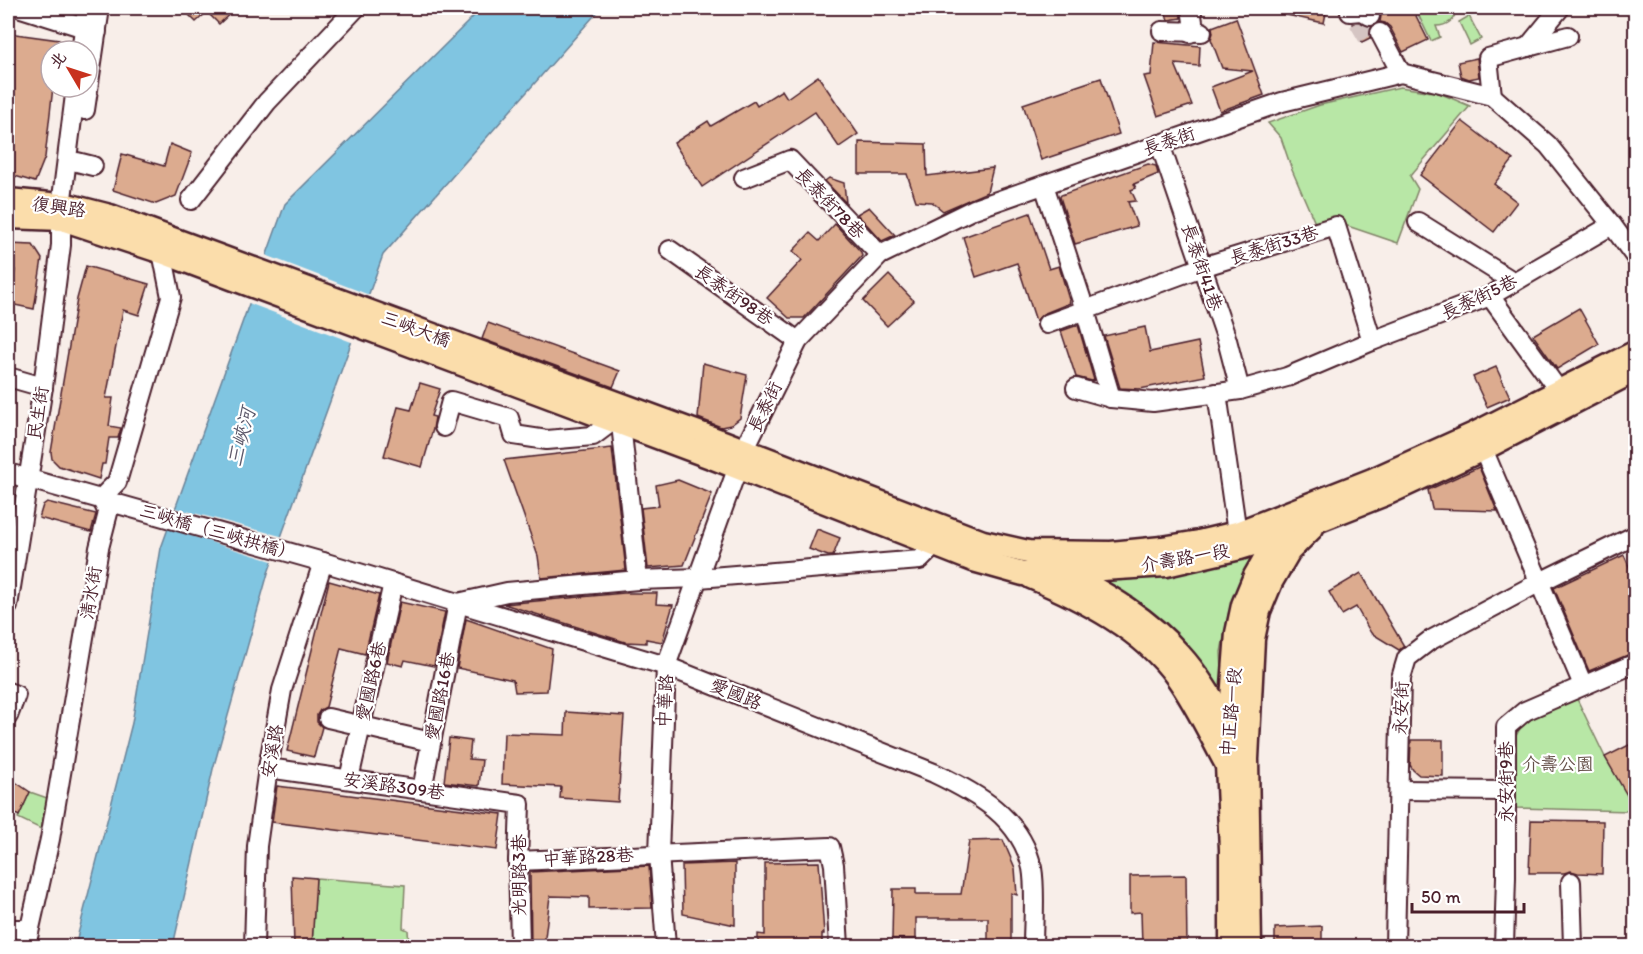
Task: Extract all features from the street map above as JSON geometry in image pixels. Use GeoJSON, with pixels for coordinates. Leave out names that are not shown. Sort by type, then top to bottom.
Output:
{"type":"FeatureCollection","features":[{"type":"Feature","properties":{"kind":"main road","name":"復興路"},"geometry":{"type":"LineString","coordinates":[[8,200],[65,210],[109,225]]}},
{"type":"Feature","properties":{"kind":"main road","name":"復興路"},"geometry":{"type":"LineString","coordinates":[[8,217],[65,210]]}},
{"type":"Feature","properties":{"kind":"main road","name":"三峽大橋"},"geometry":{"type":"LineString","coordinates":[[109,225],[162,252],[447,349],[617,422],[719,450]]}},
{"type":"Feature","properties":{"kind":"main road","name":"三峽大橋"},"geometry":{"type":"LineString","coordinates":[[109,225],[719,450]]}},
{"type":"Feature","properties":{"kind":"main road","name":"介壽路一段"},"geometry":{"type":"LineString","coordinates":[[1316,513],[1372,480],[1559,392],[1635,352]]}},
{"type":"Feature","properties":{"kind":"main road","name":"介壽路一段"},"geometry":{"type":"LineString","coordinates":[[719,450],[973,560],[1025,563],[1199,542],[1388,493],[1483,449],[1635,370]]}},
{"type":"Feature","properties":{"kind":"main road","name":"介壽路一段"},"geometry":{"type":"LineString","coordinates":[[741,459],[983,542],[1025,563]]}},
{"type":"Feature","properties":{"kind":"main road","name":"中正路一段"},"geometry":{"type":"LineString","coordinates":[[1250,946],[1237,762],[1230,730],[1237,633],[1243,605],[1255,576],[1279,536],[1316,513]]}},
{"type":"Feature","properties":{"kind":"main road","name":"中正路一段"},"geometry":{"type":"LineString","coordinates":[[1231,946],[1231,849],[1237,762],[1253,639],[1259,610],[1271,582],[1289,551],[1316,513]]}},
{"type":"Feature","properties":{"kind":"main road","name":"介壽路一段"},"geometry":{"type":"LineString","coordinates":[[1065,573],[1166,565],[1240,548],[1279,536]]}},
{"type":"Feature","properties":{"kind":"main road"},"geometry":{"type":"LineString","coordinates":[[1025,563],[1065,573],[1106,594],[1151,627],[1180,655],[1200,681],[1230,730]]}},
{"type":"Feature","properties":{"kind":"main road"},"geometry":{"type":"LineString","coordinates":[[1025,563],[1145,643],[1177,676],[1237,762]]}},
{"type":"Feature","properties":{"kind":"street"},"geometry":{"type":"LineString","coordinates":[[21,8],[90,30]]}},
{"type":"Feature","properties":{"kind":"street","name":"民生街"},"geometry":{"type":"LineString","coordinates":[[65,210],[85,164],[90,30],[87,8]]}},
{"type":"Feature","properties":{"kind":"street","name":"民生街"},"geometry":{"type":"LineString","coordinates":[[86,39],[100,8]]}},
{"type":"Feature","properties":{"kind":"street"},"geometry":{"type":"LineString","coordinates":[[191,200],[267,102],[356,8]]}},
{"type":"Feature","properties":{"kind":"street"},"geometry":{"type":"LineString","coordinates":[[1162,31],[1196,32],[1193,8]]}},
{"type":"Feature","properties":{"kind":"street"},"geometry":{"type":"LineString","coordinates":[[1528,47],[1560,8]]}},
{"type":"Feature","properties":{"kind":"street"},"geometry":{"type":"LineString","coordinates":[[1492,96],[1488,58],[1568,36]]}},
{"type":"Feature","properties":{"kind":"street"},"geometry":{"type":"LineString","coordinates":[[1378,40],[1401,73]]}},
{"type":"Feature","properties":{"kind":"street","name":"長泰街"},"geometry":{"type":"LineString","coordinates":[[741,459],[798,341],[880,255],[974,209],[1160,144],[1282,102],[1401,73],[1492,96],[1548,145],[1612,225],[1635,258]]}},
{"type":"Feature","properties":{"kind":"street","name":"民生街"},"geometry":{"type":"LineString","coordinates":[[8,606],[43,387],[65,210],[75,99]]}},
{"type":"Feature","properties":{"kind":"street","name":"長泰街41巷"},"geometry":{"type":"LineString","coordinates":[[1160,144],[1227,340],[1240,390]]}},
{"type":"Feature","properties":{"kind":"street","name":"長泰街78巷"},"geometry":{"type":"LineString","coordinates":[[744,178],[790,160],[880,255]]}},
{"type":"Feature","properties":{"kind":"street"},"geometry":{"type":"LineString","coordinates":[[1044,185],[1111,398]]}},
{"type":"Feature","properties":{"kind":"street"},"geometry":{"type":"LineString","coordinates":[[1418,222],[1514,282]]}},
{"type":"Feature","properties":{"kind":"street","name":"長泰街5巷"},"geometry":{"type":"LineString","coordinates":[[1076,388],[1111,398],[1153,402],[1240,390],[1287,377],[1372,341],[1490,296],[1612,225]]}},
{"type":"Feature","properties":{"kind":"street","name":"長泰街33巷"},"geometry":{"type":"LineString","coordinates":[[1202,267],[1336,226],[1372,341]]}},
{"type":"Feature","properties":{"kind":"street","name":"長泰街98巷"},"geometry":{"type":"LineString","coordinates":[[670,250],[798,341]]}},
{"type":"Feature","properties":{"kind":"street"},"geometry":{"type":"LineString","coordinates":[[107,500],[117,482],[171,297],[162,252]]}},
{"type":"Feature","properties":{"kind":"street"},"geometry":{"type":"LineString","coordinates":[[1047,324],[1202,267]]}},
{"type":"Feature","properties":{"kind":"street"},"geometry":{"type":"LineString","coordinates":[[1490,296],[1559,392]]}},
{"type":"Feature","properties":{"kind":"street"},"geometry":{"type":"LineString","coordinates":[[8,377],[43,387]]}},
{"type":"Feature","properties":{"kind":"street"},"geometry":{"type":"LineString","coordinates":[[1217,393],[1237,533]]}},
{"type":"Feature","properties":{"kind":"street"},"geometry":{"type":"LineString","coordinates":[[444,427],[451,401],[509,418],[514,435],[547,440],[593,436],[617,422],[638,580]]}},
{"type":"Feature","properties":{"kind":"street"},"geometry":{"type":"LineString","coordinates":[[1483,449],[1582,685]]}},
{"type":"Feature","properties":{"kind":"street","name":"中華路"},"geometry":{"type":"LineString","coordinates":[[666,946],[661,919],[659,854],[666,666],[692,618],[699,584],[741,459]]}},
{"type":"Feature","properties":{"kind":"street","name":"三峽橋（三峽拱橋）"},"geometry":{"type":"LineString","coordinates":[[8,473],[323,562]]}},
{"type":"Feature","properties":{"kind":"street","name":"清水街"},"geometry":{"type":"LineString","coordinates":[[28,938],[50,839],[99,548],[108,513],[107,500]]}},
{"type":"Feature","properties":{"kind":"street","name":"永安街"},"geometry":{"type":"LineString","coordinates":[[1395,946],[1401,678],[1407,658],[1429,641],[1540,582],[1634,540]]}},
{"type":"Feature","properties":{"kind":"street"},"geometry":{"type":"LineString","coordinates":[[458,603],[535,586],[638,580],[699,584],[890,566],[920,560],[935,545]]}},
{"type":"Feature","properties":{"kind":"street","name":"愛國路"},"geometry":{"type":"LineString","coordinates":[[323,562],[666,666],[767,700],[968,789],[1001,813],[1020,839],[1032,868],[1033,946]]}},
{"type":"Feature","properties":{"kind":"street","name":"安溪路"},"geometry":{"type":"LineString","coordinates":[[254,946],[257,846],[282,690],[323,562]]}},
{"type":"Feature","properties":{"kind":"street","name":"愛國路6巷"},"geometry":{"type":"LineString","coordinates":[[349,779],[393,583]]}},
{"type":"Feature","properties":{"kind":"street","name":"愛國路16巷"},"geometry":{"type":"LineString","coordinates":[[422,790],[458,603]]}},
{"type":"Feature","properties":{"kind":"street","name":"永安街9巷"},"geometry":{"type":"LineString","coordinates":[[1504,946],[1506,727],[1525,711],[1635,663]]}},
{"type":"Feature","properties":{"kind":"street"},"geometry":{"type":"LineString","coordinates":[[8,692],[16,695],[8,716]]}},
{"type":"Feature","properties":{"kind":"street"},"geometry":{"type":"LineString","coordinates":[[328,718],[431,742]]}},
{"type":"Feature","properties":{"kind":"street","name":"安溪路309巷"},"geometry":{"type":"LineString","coordinates":[[268,768],[520,804]]}},
{"type":"Feature","properties":{"kind":"street"},"geometry":{"type":"LineString","coordinates":[[1399,790],[1506,791]]}},
{"type":"Feature","properties":{"kind":"street","name":"光明路3巷"},"geometry":{"type":"LineString","coordinates":[[520,804],[518,861],[520,946]]}},
{"type":"Feature","properties":{"kind":"street","name":"中華路28巷"},"geometry":{"type":"LineString","coordinates":[[518,861],[830,847],[834,865],[839,946]]}},
{"type":"Feature","properties":{"kind":"street"},"geometry":{"type":"LineString","coordinates":[[1571,882],[1573,946]]}},
{"type":"Feature","properties":{"kind":"street"},"geometry":{"type":"LineString","coordinates":[[8,927],[28,938]]}},
{"type":"Feature","properties":{"kind":"green space"},"geometry":{"type":"Polygon","coordinates":[[[1415,8],[1456,8],[1450,22],[1436,26],[1440,37],[1431,41],[1415,8]]]}},
{"type":"Feature","properties":{"kind":"green space"},"geometry":{"type":"Polygon","coordinates":[[[1469,16],[1481,39],[1470,45],[1459,22],[1469,16]]]}},
{"type":"Feature","properties":{"kind":"green space"},"geometry":{"type":"Polygon","coordinates":[[[1400,87],[1439,93],[1470,106],[1410,176],[1418,189],[1398,243],[1327,219],[1315,223],[1281,138],[1268,123],[1320,105],[1400,87]]]}},
{"type":"Feature","properties":{"kind":"green space"},"geometry":{"type":"Polygon","coordinates":[[[1258,551],[1229,611],[1221,652],[1224,704],[1184,641],[1150,611],[1098,578],[1258,551]]]}},
{"type":"Feature","properties":{"kind":"green space","name":"介壽公園"},"geometry":{"type":"Polygon","coordinates":[[[1577,699],[1605,757],[1629,797],[1630,811],[1516,808],[1512,763],[1515,740],[1519,731],[1525,723],[1536,716],[1577,699]]]}},
{"type":"Feature","properties":{"kind":"green space"},"geometry":{"type":"Polygon","coordinates":[[[30,792],[50,799],[45,831],[18,818],[30,792]]]}},
{"type":"Feature","properties":{"kind":"green space"},"geometry":{"type":"Polygon","coordinates":[[[316,878],[405,885],[403,928],[408,930],[409,946],[312,946],[316,878]]]}},
{"type":"Feature","properties":{"kind":"water","name":"三峽河"},"geometry":{"type":"Polygon","coordinates":[[[482,8],[601,8],[383,255],[268,573],[213,769],[173,946],[75,946],[132,723],[161,548],[285,204],[482,8]]]}},
{"type":"Feature","properties":{"kind":"pier"},"geometry":{"type":"Polygon","coordinates":[[[263,254],[372,296],[354,343],[246,302],[263,254]]]}},
{"type":"Feature","properties":{"kind":"pier"},"geometry":{"type":"Polygon","coordinates":[[[172,507],[284,537],[275,562],[165,528],[172,507]]]}},
{"type":"Feature","properties":{"kind":"building"},"geometry":{"type":"Polygon","coordinates":[[[182,8],[236,8],[219,24],[207,12],[196,22],[182,8]]]}},
{"type":"Feature","properties":{"kind":"building"},"geometry":{"type":"Polygon","coordinates":[[[1164,8],[1180,8],[1181,18],[1168,20],[1164,8]]]}},
{"type":"Feature","properties":{"kind":"building"},"geometry":{"type":"Polygon","coordinates":[[[1278,8],[1327,8],[1324,23],[1277,13],[1278,8]]]}},
{"type":"Feature","properties":{"kind":"building"},"geometry":{"type":"Polygon","coordinates":[[[1386,8],[1412,8],[1428,40],[1403,52],[1390,27],[1380,22],[1380,11],[1386,8]]]}},
{"type":"Feature","properties":{"kind":"building"},"geometry":{"type":"Polygon","coordinates":[[[1236,18],[1264,95],[1220,111],[1211,87],[1253,71],[1222,68],[1211,39],[1212,27],[1236,18]]]}},
{"type":"Feature","properties":{"kind":"building"},"geometry":{"type":"Polygon","coordinates":[[[1359,23],[1370,27],[1370,38],[1362,42],[1353,24],[1359,23]]]}},
{"type":"Feature","properties":{"kind":"building"},"geometry":{"type":"Polygon","coordinates":[[[8,33],[52,39],[39,39],[39,99],[52,99],[45,157],[35,182],[8,174],[8,33]]]}},
{"type":"Feature","properties":{"kind":"building"},"geometry":{"type":"Polygon","coordinates":[[[1154,42],[1200,46],[1199,66],[1175,64],[1192,105],[1158,116],[1144,76],[1151,75],[1154,42]]]}},
{"type":"Feature","properties":{"kind":"building"},"geometry":{"type":"Polygon","coordinates":[[[1477,58],[1479,77],[1469,79],[1461,76],[1458,62],[1477,58]]]}},
{"type":"Feature","properties":{"kind":"building"},"geometry":{"type":"Polygon","coordinates":[[[818,76],[858,134],[839,147],[815,112],[702,187],[674,143],[708,121],[711,126],[754,101],[757,106],[782,90],[787,98],[818,76]]]}},
{"type":"Feature","properties":{"kind":"building"},"geometry":{"type":"Polygon","coordinates":[[[1101,78],[1119,134],[1041,160],[1023,104],[1101,78]]]}},
{"type":"Feature","properties":{"kind":"building"},"geometry":{"type":"Polygon","coordinates":[[[1462,121],[1513,160],[1494,184],[1517,202],[1494,232],[1420,175],[1462,121]]]}},
{"type":"Feature","properties":{"kind":"building"},"geometry":{"type":"Polygon","coordinates":[[[859,142],[926,144],[927,176],[993,168],[987,192],[943,211],[932,202],[916,201],[907,174],[859,174],[859,142]]]}},
{"type":"Feature","properties":{"kind":"building"},"geometry":{"type":"Polygon","coordinates":[[[170,144],[192,153],[176,196],[156,204],[113,190],[122,154],[164,166],[170,144]]]}},
{"type":"Feature","properties":{"kind":"building"},"geometry":{"type":"Polygon","coordinates":[[[1148,164],[1156,166],[1158,174],[1134,184],[1136,188],[1131,190],[1136,201],[1128,202],[1137,226],[1075,244],[1061,195],[1148,164]]]}},
{"type":"Feature","properties":{"kind":"building"},"geometry":{"type":"Polygon","coordinates":[[[829,178],[844,183],[846,203],[825,181],[829,178]]]}},
{"type":"Feature","properties":{"kind":"building"},"geometry":{"type":"Polygon","coordinates":[[[869,207],[895,235],[882,241],[857,214],[869,207]]]}},
{"type":"Feature","properties":{"kind":"building"},"geometry":{"type":"Polygon","coordinates":[[[1030,213],[1049,269],[1059,266],[1070,303],[1043,314],[1036,321],[1017,263],[976,277],[963,237],[1030,213]]]}},
{"type":"Feature","properties":{"kind":"building"},"geometry":{"type":"Polygon","coordinates":[[[835,224],[861,252],[862,256],[804,318],[789,318],[767,298],[802,260],[793,251],[810,233],[819,241],[835,224]]]}},
{"type":"Feature","properties":{"kind":"building"},"geometry":{"type":"Polygon","coordinates":[[[8,244],[33,245],[42,259],[34,309],[10,304],[15,270],[8,270],[8,244]]]}},
{"type":"Feature","properties":{"kind":"building"},"geometry":{"type":"Polygon","coordinates":[[[86,266],[149,284],[139,315],[123,310],[106,398],[113,398],[109,426],[121,428],[118,438],[109,438],[105,464],[102,464],[99,479],[59,466],[52,459],[51,452],[77,299],[86,266]]]}},
{"type":"Feature","properties":{"kind":"building"},"geometry":{"type":"Polygon","coordinates":[[[889,275],[914,301],[887,326],[863,301],[889,275]]]}},
{"type":"Feature","properties":{"kind":"building"},"geometry":{"type":"Polygon","coordinates":[[[1579,308],[1599,344],[1557,369],[1533,335],[1579,308]]]}},
{"type":"Feature","properties":{"kind":"building"},"geometry":{"type":"Polygon","coordinates":[[[488,323],[620,371],[613,387],[482,339],[488,323]]]}},
{"type":"Feature","properties":{"kind":"building"},"geometry":{"type":"Polygon","coordinates":[[[1078,325],[1094,380],[1092,381],[1076,377],[1061,331],[1078,325]]]}},
{"type":"Feature","properties":{"kind":"building"},"geometry":{"type":"Polygon","coordinates":[[[1145,327],[1150,352],[1198,342],[1205,376],[1140,389],[1120,388],[1104,336],[1145,327]]]}},
{"type":"Feature","properties":{"kind":"building"},"geometry":{"type":"Polygon","coordinates":[[[703,363],[747,375],[740,418],[731,425],[721,427],[698,418],[703,363]]]}},
{"type":"Feature","properties":{"kind":"building"},"geometry":{"type":"Polygon","coordinates":[[[1496,367],[1510,397],[1487,407],[1473,377],[1496,367]]]}},
{"type":"Feature","properties":{"kind":"building"},"geometry":{"type":"Polygon","coordinates":[[[420,383],[440,389],[431,416],[435,417],[433,429],[422,467],[384,456],[398,407],[411,410],[420,383]]]}},
{"type":"Feature","properties":{"kind":"building"},"geometry":{"type":"Polygon","coordinates":[[[612,448],[626,570],[541,578],[538,556],[504,460],[612,448]]]}},
{"type":"Feature","properties":{"kind":"building"},"geometry":{"type":"Polygon","coordinates":[[[1479,467],[1497,511],[1432,509],[1428,490],[1479,467]]]}},
{"type":"Feature","properties":{"kind":"building"},"geometry":{"type":"Polygon","coordinates":[[[678,480],[712,494],[684,565],[648,568],[641,508],[659,506],[656,485],[678,480]]]}},
{"type":"Feature","properties":{"kind":"building"},"geometry":{"type":"Polygon","coordinates":[[[47,502],[96,514],[91,532],[39,518],[43,505],[47,502]]]}},
{"type":"Feature","properties":{"kind":"building"},"geometry":{"type":"Polygon","coordinates":[[[817,529],[840,538],[833,556],[809,549],[817,529]]]}},
{"type":"Feature","properties":{"kind":"building"},"geometry":{"type":"Polygon","coordinates":[[[1624,555],[1635,580],[1635,652],[1589,671],[1554,588],[1624,555]]]}},
{"type":"Feature","properties":{"kind":"building"},"geometry":{"type":"Polygon","coordinates":[[[1361,573],[1404,646],[1399,650],[1371,633],[1356,607],[1342,615],[1329,592],[1361,573]]]}},
{"type":"Feature","properties":{"kind":"building"},"geometry":{"type":"Polygon","coordinates":[[[329,581],[379,595],[365,654],[341,648],[326,707],[317,715],[317,722],[322,727],[314,757],[287,751],[329,581]]]}},
{"type":"Feature","properties":{"kind":"building"},"geometry":{"type":"Polygon","coordinates":[[[624,593],[657,593],[656,604],[673,605],[662,642],[646,639],[646,643],[625,642],[504,604],[624,593]]]}},
{"type":"Feature","properties":{"kind":"building"},"geometry":{"type":"Polygon","coordinates":[[[400,602],[445,612],[434,666],[405,660],[403,666],[387,662],[400,602]]]}},
{"type":"Feature","properties":{"kind":"building"},"geometry":{"type":"Polygon","coordinates":[[[466,619],[552,649],[547,691],[515,692],[513,680],[457,668],[466,619]]]}},
{"type":"Feature","properties":{"kind":"building"},"geometry":{"type":"Polygon","coordinates":[[[566,712],[624,716],[618,802],[560,798],[561,787],[502,784],[504,733],[565,735],[566,712]]]}},
{"type":"Feature","properties":{"kind":"building"},"geometry":{"type":"Polygon","coordinates":[[[449,738],[471,741],[469,759],[482,760],[479,786],[444,782],[449,738]]]}},
{"type":"Feature","properties":{"kind":"building"},"geometry":{"type":"Polygon","coordinates":[[[1411,740],[1443,740],[1443,776],[1419,775],[1413,770],[1410,765],[1411,740]]]}},
{"type":"Feature","properties":{"kind":"building"},"geometry":{"type":"Polygon","coordinates":[[[1635,742],[1635,809],[1605,757],[1635,742]]]}},
{"type":"Feature","properties":{"kind":"building"},"geometry":{"type":"Polygon","coordinates":[[[8,777],[30,792],[19,816],[8,810],[8,777]]]}},
{"type":"Feature","properties":{"kind":"building"},"geometry":{"type":"Polygon","coordinates":[[[277,786],[502,814],[497,850],[272,822],[277,786]]]}},
{"type":"Feature","properties":{"kind":"building"},"geometry":{"type":"Polygon","coordinates":[[[1531,820],[1603,821],[1602,874],[1571,871],[1529,873],[1531,820]]]}},
{"type":"Feature","properties":{"kind":"building"},"geometry":{"type":"Polygon","coordinates":[[[1003,840],[1015,868],[1017,895],[1011,893],[1011,946],[988,946],[988,918],[916,918],[916,939],[892,939],[893,889],[916,889],[916,894],[961,894],[969,841],[1003,840]]]}},
{"type":"Feature","properties":{"kind":"building"},"geometry":{"type":"Polygon","coordinates":[[[819,862],[824,934],[822,934],[822,946],[758,946],[758,934],[765,935],[765,863],[819,862]]]}},
{"type":"Feature","properties":{"kind":"building"},"geometry":{"type":"Polygon","coordinates":[[[735,863],[735,925],[683,914],[682,865],[735,863]]]}},
{"type":"Feature","properties":{"kind":"building"},"geometry":{"type":"Polygon","coordinates":[[[649,866],[652,908],[589,909],[589,897],[550,896],[544,946],[531,946],[530,872],[649,866]]]}},
{"type":"Feature","properties":{"kind":"building"},"geometry":{"type":"Polygon","coordinates":[[[1186,875],[1187,946],[1142,946],[1141,912],[1130,913],[1130,876],[1186,875]]]}},
{"type":"Feature","properties":{"kind":"building"},"geometry":{"type":"Polygon","coordinates":[[[292,876],[316,878],[312,946],[294,946],[292,876]]]}},
{"type":"Feature","properties":{"kind":"building"},"geometry":{"type":"Polygon","coordinates":[[[1322,926],[1322,942],[1275,944],[1275,928],[1322,926]]]}},
{"type":"Feature","properties":{"kind":"tunnel"},"geometry":{"type":"LineString","coordinates":[[1358,22],[1368,39]]}}]}
